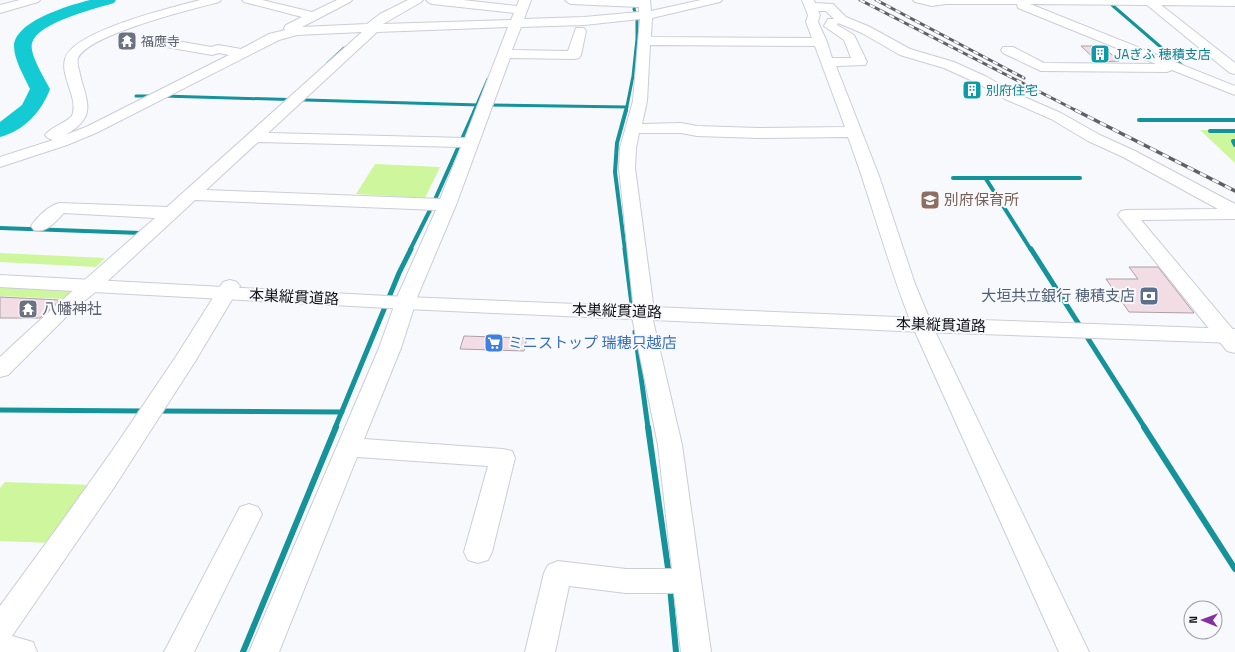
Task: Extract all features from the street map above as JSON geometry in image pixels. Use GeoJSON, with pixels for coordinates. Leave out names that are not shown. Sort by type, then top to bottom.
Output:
{"type":"FeatureCollection","features":[{"type":"Feature","properties":{"kind":"main road","name":"本巣縦貫道路"},"geometry":{"type":"LineString","coordinates":[[0,273],[96,282],[407,299],[642,307],[1230,334]]}},
{"type":"Feature","properties":{"kind":"main road","name":"本巣縦貫道路"},"geometry":{"type":"LineString","coordinates":[[0,281],[96,282]]}},
{"type":"Feature","properties":{"kind":"street"},"geometry":{"type":"LineString","coordinates":[[0,2],[6,0]]}},
{"type":"Feature","properties":{"kind":"street"},"geometry":{"type":"LineString","coordinates":[[0,9],[34,0]]}},
{"type":"Feature","properties":{"kind":"street"},"geometry":{"type":"LineString","coordinates":[[0,161],[62,131],[81,116],[82,107],[71,67],[72,57],[85,45],[116,30],[150,17],[213,0],[215,5],[235,1]]}},
{"type":"Feature","properties":{"kind":"street"},"geometry":{"type":"LineString","coordinates":[[248,0],[313,16]]}},
{"type":"Feature","properties":{"kind":"street"},"geometry":{"type":"LineString","coordinates":[[286,33],[284,31],[346,0]]}},
{"type":"Feature","properties":{"kind":"street"},"geometry":{"type":"LineString","coordinates":[[4,362],[64,308],[96,282],[384,17],[417,0]]}},
{"type":"Feature","properties":{"kind":"street"},"geometry":{"type":"LineString","coordinates":[[432,0],[521,11],[584,21],[644,6],[716,0]]}},
{"type":"Feature","properties":{"kind":"street"},"geometry":{"type":"LineString","coordinates":[[572,0],[644,6]]}},
{"type":"Feature","properties":{"kind":"street"},"geometry":{"type":"LineString","coordinates":[[918,0],[932,2],[946,0],[1235,2]]}},
{"type":"Feature","properties":{"kind":"street"},"geometry":{"type":"LineString","coordinates":[[1011,1],[1235,91]]}},
{"type":"Feature","properties":{"kind":"street"},"geometry":{"type":"LineString","coordinates":[[1149,2],[1235,70]]}},
{"type":"Feature","properties":{"kind":"street"},"geometry":{"type":"LineString","coordinates":[[286,10],[300,3]]}},
{"type":"Feature","properties":{"kind":"street"},"geometry":{"type":"LineString","coordinates":[[810,3],[829,7],[842,20],[866,30],[875,37],[905,52],[949,65],[1010,96],[1056,116],[1094,138],[1129,154],[1235,212]]}},
{"type":"Feature","properties":{"kind":"street"},"geometry":{"type":"LineString","coordinates":[[810,3],[814,15],[812,22],[871,176],[905,284],[920,320],[1074,652]]}},
{"type":"Feature","properties":{"kind":"street"},"geometry":{"type":"LineString","coordinates":[[644,6],[646,22],[640,101],[628,148],[626,168],[642,307],[670,445],[679,505],[696,652]]}},
{"type":"Feature","properties":{"kind":"street"},"geometry":{"type":"LineString","coordinates":[[0,161],[48,147],[91,130],[274,37],[286,33],[313,30],[372,28],[521,11]]}},
{"type":"Feature","properties":{"kind":"street"},"geometry":{"type":"LineString","coordinates":[[264,652],[390,348],[407,299],[448,205],[521,11]]}},
{"type":"Feature","properties":{"kind":"street"},"geometry":{"type":"LineString","coordinates":[[828,62],[860,62],[849,38],[830,26],[830,23],[842,20]]}},
{"type":"Feature","properties":{"kind":"street"},"geometry":{"type":"LineString","coordinates":[[505,54],[574,55],[580,31]]}},
{"type":"Feature","properties":{"kind":"street"},"geometry":{"type":"LineString","coordinates":[[644,42],[820,41],[875,37]]}},
{"type":"Feature","properties":{"kind":"street"},"geometry":{"type":"LineString","coordinates":[[155,41],[212,51],[218,49],[243,53]]}},
{"type":"Feature","properties":{"kind":"street"},"geometry":{"type":"LineString","coordinates":[[1008,50],[1041,67],[1179,68]]}},
{"type":"Feature","properties":{"kind":"street"},"geometry":{"type":"LineString","coordinates":[[633,129],[681,128],[697,132],[758,133],[854,132]]}},
{"type":"Feature","properties":{"kind":"street"},"geometry":{"type":"LineString","coordinates":[[254,137],[471,143]]}},
{"type":"Feature","properties":{"kind":"street"},"geometry":{"type":"LineString","coordinates":[[190,195],[448,205]]}},
{"type":"Feature","properties":{"kind":"street"},"geometry":{"type":"LineString","coordinates":[[40,226],[60,208],[170,213]]}},
{"type":"Feature","properties":{"kind":"street"},"geometry":{"type":"LineString","coordinates":[[1230,334],[1127,215],[1235,212]]}},
{"type":"Feature","properties":{"kind":"street"},"geometry":{"type":"LineString","coordinates":[[0,629],[49,564],[84,513],[189,353],[228,289]]}},
{"type":"Feature","properties":{"kind":"street"},"geometry":{"type":"LineString","coordinates":[[349,446],[503,458],[478,552]]}},
{"type":"Feature","properties":{"kind":"street"},"geometry":{"type":"LineString","coordinates":[[179,652],[249,514]]}},
{"type":"Feature","properties":{"kind":"street"},"geometry":{"type":"LineString","coordinates":[[540,652],[558,573],[626,581],[687,581]]}},
{"type":"Feature","properties":{"kind":"street"},"geometry":{"type":"LineString","coordinates":[[0,646],[22,652]]}},
{"type":"Feature","properties":{"kind":"green space"},"geometry":{"type":"Polygon","coordinates":[[[1200,130],[1235,130],[1235,163],[1200,130]]]}},
{"type":"Feature","properties":{"kind":"green space"},"geometry":{"type":"Polygon","coordinates":[[[375,164],[440,167],[425,198],[356,194],[375,164]]]}},
{"type":"Feature","properties":{"kind":"green space"},"geometry":{"type":"Polygon","coordinates":[[[0,253],[105,258],[96,267],[0,262],[0,253]]]}},
{"type":"Feature","properties":{"kind":"green space"},"geometry":{"type":"Polygon","coordinates":[[[0,285],[76,290],[66,299],[0,296],[0,285]]]}},
{"type":"Feature","properties":{"kind":"green space"},"geometry":{"type":"Polygon","coordinates":[[[5,482],[93,485],[51,543],[0,541],[0,488],[5,482]]]}},
{"type":"Feature","properties":{"kind":"building","name":"JAぎふ 穂積支店"},"geometry":{"type":"Polygon","coordinates":[[[1081,46],[1102,46],[1119,61],[1098,62],[1081,46]]]}},
{"type":"Feature","properties":{"kind":"building","name":"大垣共立銀行 穂積支店"},"geometry":{"type":"Polygon","coordinates":[[[1129,267],[1158,267],[1194,313],[1129,312],[1106,279],[1138,279],[1129,267]]]}},
{"type":"Feature","properties":{"kind":"building","name":"八幡神社"},"geometry":{"type":"Polygon","coordinates":[[[0,297],[60,300],[40,318],[0,318],[0,297]]]}},
{"type":"Feature","properties":{"kind":"building","name":"ミニストップ 瑞穂只越店"},"geometry":{"type":"Polygon","coordinates":[[[464,336],[527,338],[524,351],[460,349],[464,336]]]}},
{"type":"Feature","properties":{"kind":"waterway"},"geometry":{"type":"LineString","coordinates":[[0,131],[25,114],[33,104],[40,89],[24,55],[23,44],[32,30],[42,23],[60,15],[108,0]]}},
{"type":"Feature","properties":{"kind":"waterway"},"geometry":{"type":"LineString","coordinates":[[627,107],[633,76],[637,39],[637,18],[634,9],[637,0]]}},
{"type":"Feature","properties":{"kind":"waterway"},"geometry":{"type":"LineString","coordinates":[[1112,5],[1185,68]]}},
{"type":"Feature","properties":{"kind":"waterway"},"geometry":{"type":"LineString","coordinates":[[328,63],[344,48]]}},
{"type":"Feature","properties":{"kind":"waterway"},"geometry":{"type":"LineString","coordinates":[[477,105],[488,79]]}},
{"type":"Feature","properties":{"kind":"waterway"},"geometry":{"type":"LineString","coordinates":[[136,96],[153,96]]}},
{"type":"Feature","properties":{"kind":"waterway"},"geometry":{"type":"LineString","coordinates":[[163,96],[477,105]]}},
{"type":"Feature","properties":{"kind":"waterway"},"geometry":{"type":"LineString","coordinates":[[474,111],[477,105]]}},
{"type":"Feature","properties":{"kind":"waterway"},"geometry":{"type":"LineString","coordinates":[[487,105],[627,107]]}},
{"type":"Feature","properties":{"kind":"waterway"},"geometry":{"type":"LineString","coordinates":[[626,111],[627,107]]}},
{"type":"Feature","properties":{"kind":"waterway"},"geometry":{"type":"LineString","coordinates":[[410,250],[433,204],[475,110]]}},
{"type":"Feature","properties":{"kind":"waterway"},"geometry":{"type":"LineString","coordinates":[[625,250],[615,172],[617,143],[626,110]]}},
{"type":"Feature","properties":{"kind":"waterway"},"geometry":{"type":"LineString","coordinates":[[1139,120],[1235,120]]}},
{"type":"Feature","properties":{"kind":"waterway"},"geometry":{"type":"LineString","coordinates":[[1210,131],[1235,131]]}},
{"type":"Feature","properties":{"kind":"waterway"},"geometry":{"type":"LineString","coordinates":[[1235,141],[1233,141],[1235,145]]}},
{"type":"Feature","properties":{"kind":"waterway"},"geometry":{"type":"LineString","coordinates":[[953,178],[1080,178]]}},
{"type":"Feature","properties":{"kind":"waterway"},"geometry":{"type":"LineString","coordinates":[[986,179],[1031,250]]}},
{"type":"Feature","properties":{"kind":"waterway"},"geometry":{"type":"LineString","coordinates":[[0,228],[141,233]]}},
{"type":"Feature","properties":{"kind":"waterway"},"geometry":{"type":"LineString","coordinates":[[342,412],[399,273],[411,249]]}},
{"type":"Feature","properties":{"kind":"waterway"},"geometry":{"type":"LineString","coordinates":[[625,249],[633,312]]}},
{"type":"Feature","properties":{"kind":"waterway"},"geometry":{"type":"LineString","coordinates":[[1031,249],[1145,428]]}},
{"type":"Feature","properties":{"kind":"waterway"},"geometry":{"type":"LineString","coordinates":[[635,332],[648,428]]}},
{"type":"Feature","properties":{"kind":"waterway"},"geometry":{"type":"LineString","coordinates":[[0,410],[145,411]]}},
{"type":"Feature","properties":{"kind":"waterway"},"geometry":{"type":"LineString","coordinates":[[157,411],[342,412]]}},
{"type":"Feature","properties":{"kind":"waterway"},"geometry":{"type":"LineString","coordinates":[[335,428],[342,412]]}},
{"type":"Feature","properties":{"kind":"waterway"},"geometry":{"type":"LineString","coordinates":[[243,652],[336,427]]}},
{"type":"Feature","properties":{"kind":"waterway"},"geometry":{"type":"LineString","coordinates":[[648,427],[669,575]]}},
{"type":"Feature","properties":{"kind":"waterway"},"geometry":{"type":"LineString","coordinates":[[1144,427],[1235,569]]}},
{"type":"Feature","properties":{"kind":"waterway"},"geometry":{"type":"LineString","coordinates":[[670,587],[676,652]]}},
{"type":"Feature","properties":{"kind":"railway"},"geometry":{"type":"LineString","coordinates":[[860,0],[1077,111]]}},
{"type":"Feature","properties":{"kind":"railway"},"geometry":{"type":"LineString","coordinates":[[876,0],[1024,78]]}},
{"type":"Feature","properties":{"kind":"railway"},"geometry":{"type":"LineString","coordinates":[[1075,110],[1235,191]]}},
{"type":"Feature","properties":{"kind":"place","name":"福應寺"},"geometry":{"type":"Point","coordinates":[127,41]}},
{"type":"Feature","properties":{"kind":"place","name":"JAぎふ 穂積支店"},"geometry":{"type":"Point","coordinates":[1100,54]}},
{"type":"Feature","properties":{"kind":"place","name":"別府住宅"},"geometry":{"type":"Point","coordinates":[972,90]}},
{"type":"Feature","properties":{"kind":"place","name":"別府保育所"},"geometry":{"type":"Point","coordinates":[930,200]}},
{"type":"Feature","properties":{"kind":"place","name":"大垣共立銀行 穂積支店"},"geometry":{"type":"Point","coordinates":[1149,296]}},
{"type":"Feature","properties":{"kind":"place","name":"八幡神社"},"geometry":{"type":"Point","coordinates":[28,309]}},
{"type":"Feature","properties":{"kind":"place","name":"ミニストップ 瑞穂只越店"},"geometry":{"type":"Point","coordinates":[494,343]}}]}
